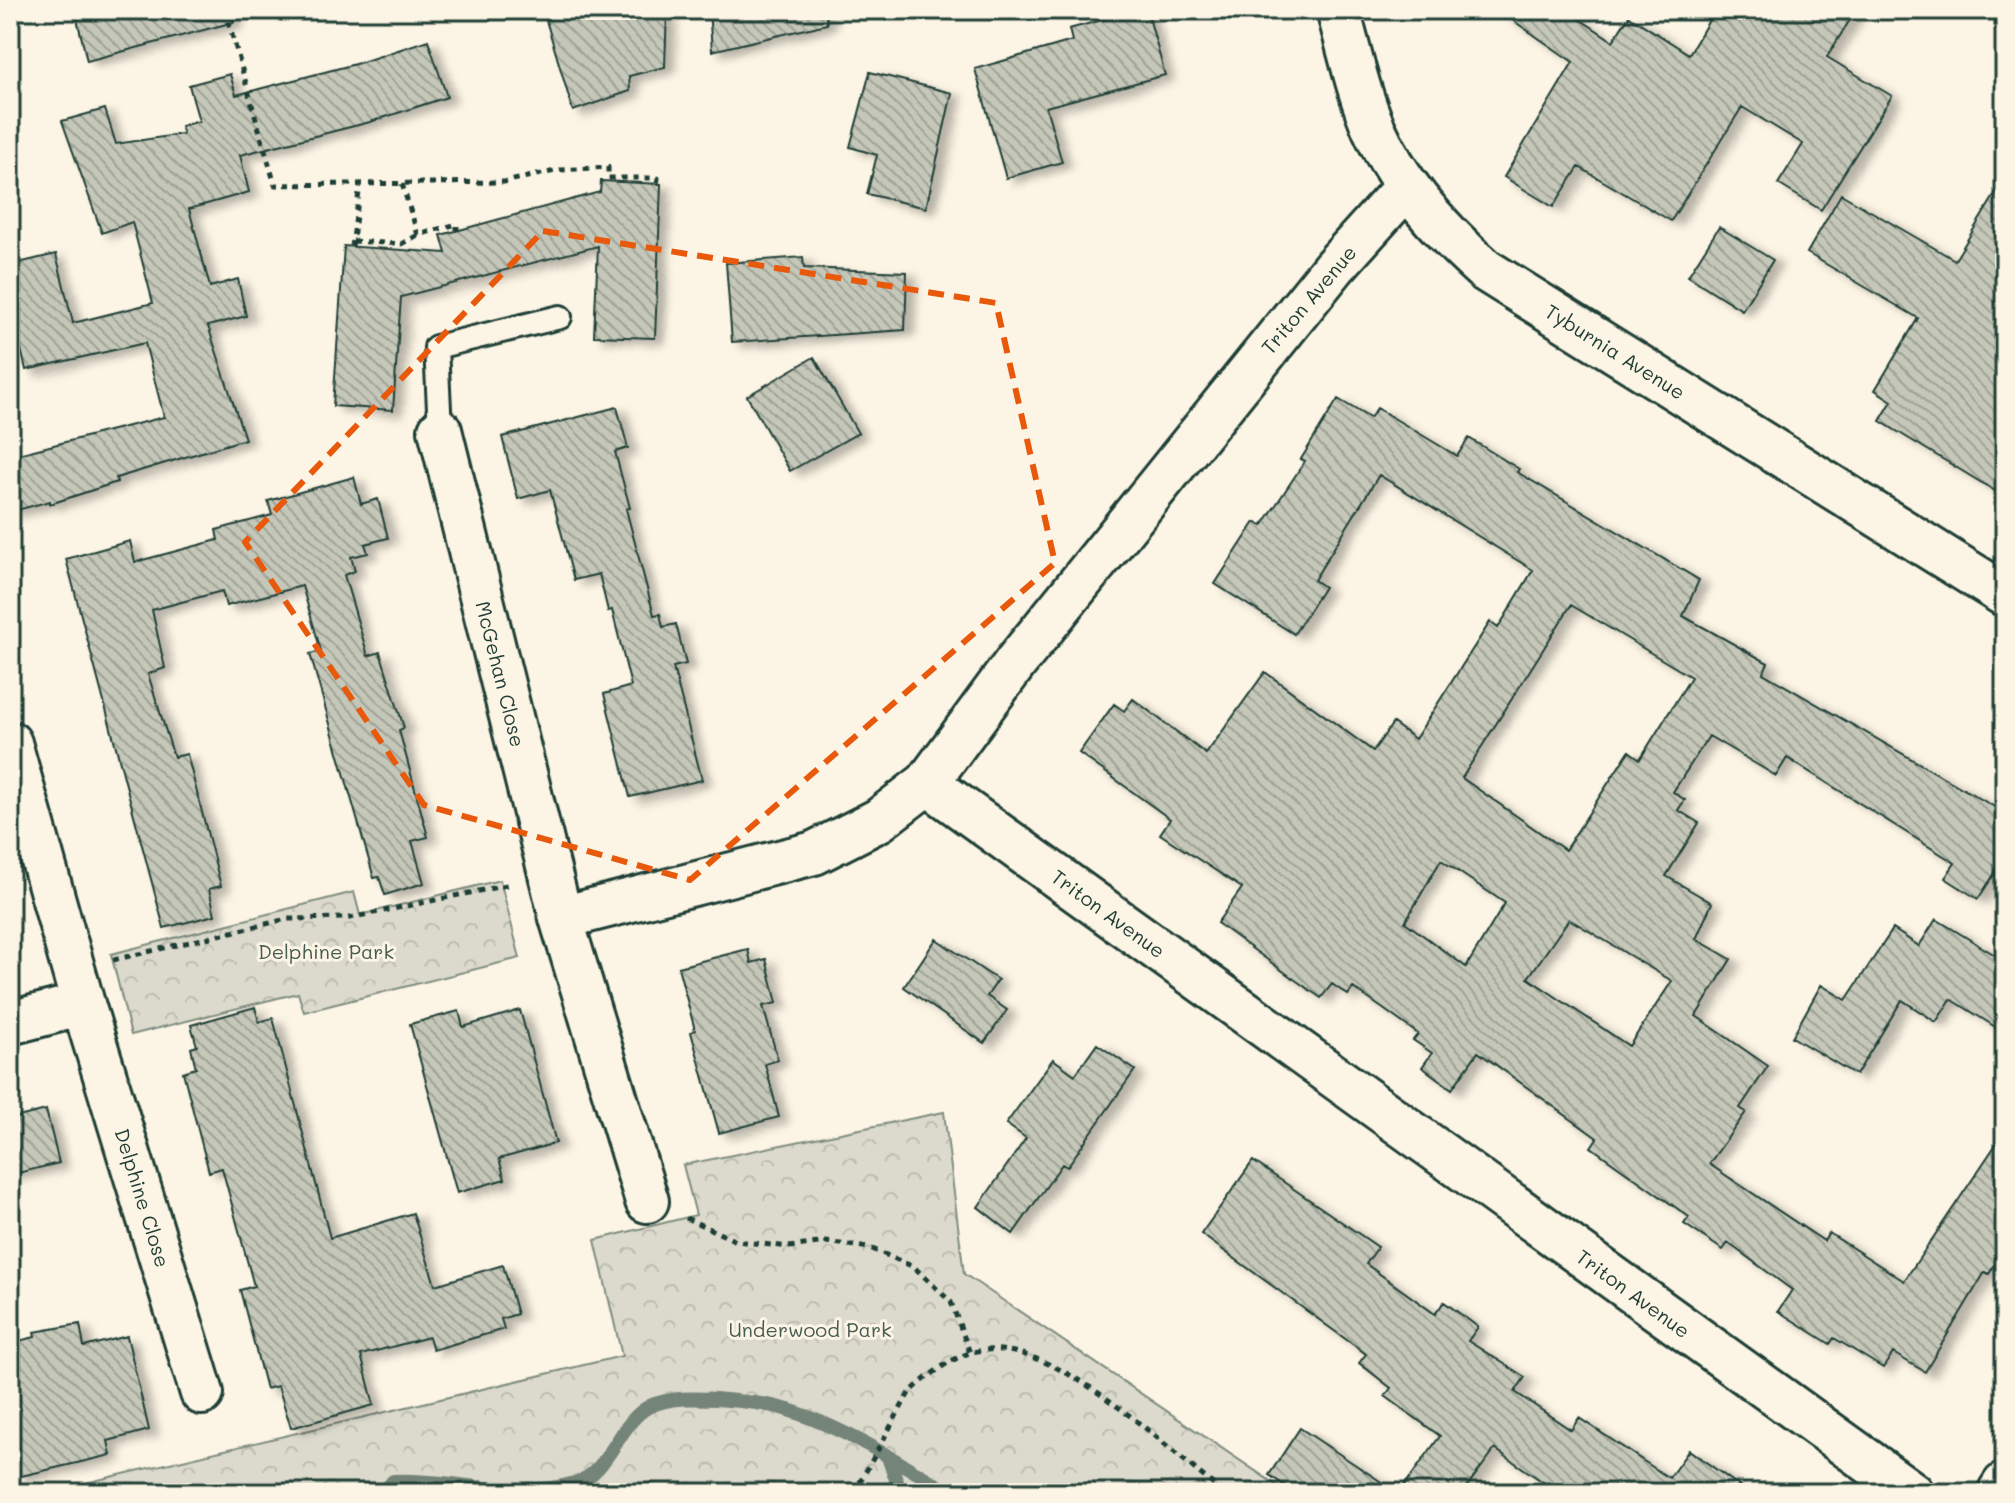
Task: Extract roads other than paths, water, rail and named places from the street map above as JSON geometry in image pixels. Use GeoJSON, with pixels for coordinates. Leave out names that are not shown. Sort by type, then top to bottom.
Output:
{"type":"FeatureCollection","features":[{"type":"Feature","properties":{"kind":"street","name":"Tyburnia Avenue"},"geometry":{"type":"LineString","coordinates":[[1338,10],[1375,130],[1407,186],[1443,233],[1485,270],[2005,595]]}},
{"type":"Feature","properties":{"kind":"street","name":"Triton Avenue"},"geometry":{"type":"LineString","coordinates":[[1407,186],[1334,267],[1016,662],[927,783],[1912,1493]]}},
{"type":"Feature","properties":{"kind":"street","name":"McGehan Close"},"geometry":{"type":"LineString","coordinates":[[440,430],[561,918],[647,1201]]}},
{"type":"Feature","properties":{"kind":"street","name":"Delphine Close"},"geometry":{"type":"LineString","coordinates":[[10,743],[78,984],[202,1393]]}},
{"type":"Feature","properties":{"kind":"street"},"geometry":{"type":"LineString","coordinates":[[561,918],[814,853],[879,820],[927,783]]}},
{"type":"Feature","properties":{"kind":"street"},"geometry":{"type":"LineString","coordinates":[[10,1023],[78,984]]}},
{"type":"Feature","properties":{"kind":"street"},"geometry":{"type":"LineString","coordinates":[[2000,1493],[2005,1485]]}},
{"type":"Feature","properties":{"kind":"lane"},"geometry":{"type":"LineString","coordinates":[[440,430],[436,347],[560,317]]}},
{"type":"Feature","properties":{"kind":"waterway"},"geometry":{"type":"LineString","coordinates":[[383,1493],[393,1481],[529,1490],[575,1483],[597,1469],[639,1413],[658,1403],[691,1398],[762,1404],[808,1417],[871,1447],[950,1493]]}},
{"type":"Feature","properties":{"kind":"waterway"},"geometry":{"type":"LineString","coordinates":[[889,1460],[901,1493]]}},
{"type":"Feature","properties":{"kind":"park label","name":"Delphine Park"},"geometry":{"type":"Point","coordinates":[326,952]}},
{"type":"Feature","properties":{"kind":"park label","name":"Underwood Park"},"geometry":{"type":"Point","coordinates":[810,1330]}}]}
